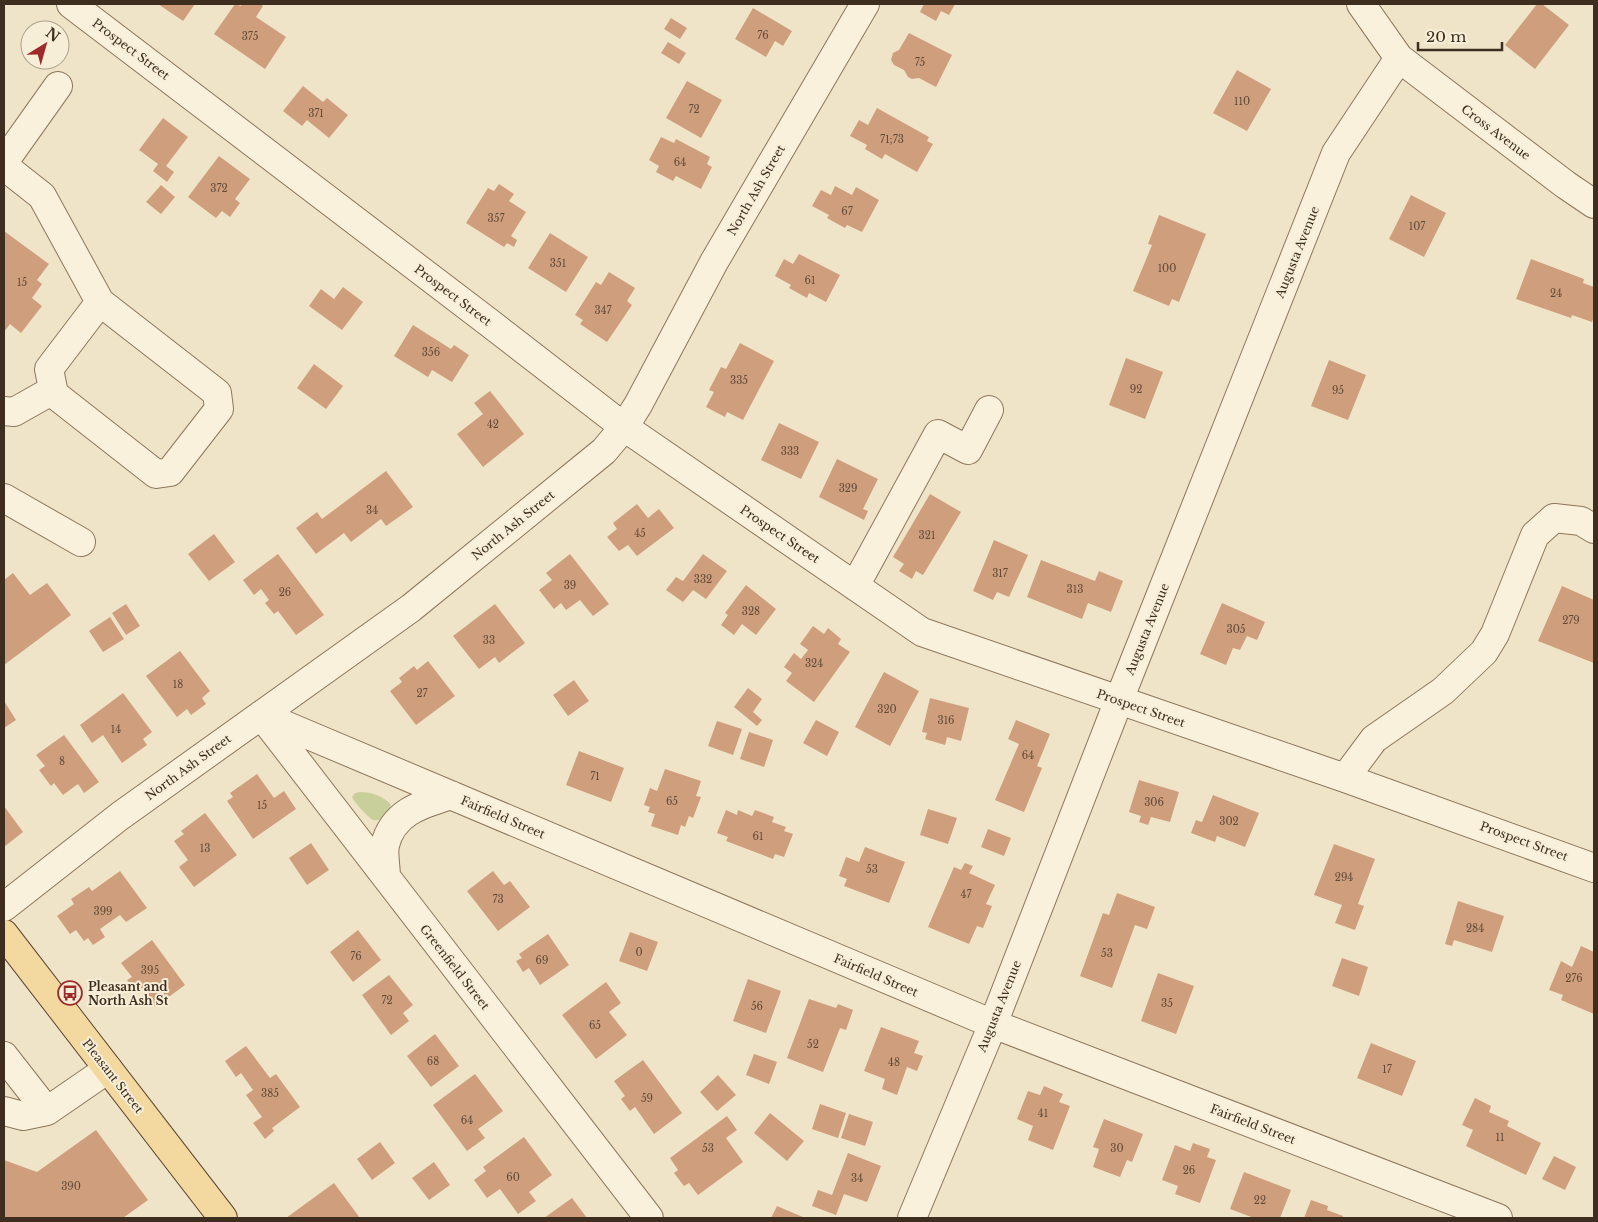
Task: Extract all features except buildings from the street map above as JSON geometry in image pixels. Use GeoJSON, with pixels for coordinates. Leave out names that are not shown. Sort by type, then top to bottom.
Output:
{"type":"FeatureCollection","features":[{"type":"Feature","properties":{"kind":"main road","name":"Pleasant Street"},"geometry":{"type":"LineString","coordinates":[[4,934],[223,1218]]}},
{"type":"Feature","properties":{"kind":"street","name":"Prospect Street"},"geometry":{"type":"LineString","coordinates":[[71,4],[624,427],[922,632],[1345,778],[1549,850],[1594,868]]}},
{"type":"Feature","properties":{"kind":"street","name":"North Ash Street"},"geometry":{"type":"LineString","coordinates":[[4,907],[120,816],[411,608],[604,451],[624,427],[638,405],[714,262],[864,4]]}},
{"type":"Feature","properties":{"kind":"street","name":"Cross Avenue"},"geometry":{"type":"LineString","coordinates":[[1361,4],[1399,58],[1566,185],[1594,204]]}},
{"type":"Feature","properties":{"kind":"street","name":"Augusta Avenue"},"geometry":{"type":"LineString","coordinates":[[912,1218],[993,1024],[1336,153],[1399,58]]}},
{"type":"Feature","properties":{"kind":"street"},"geometry":{"type":"LineString","coordinates":[[4,162],[58,86]]}},
{"type":"Feature","properties":{"kind":"street"},"geometry":{"type":"LineString","coordinates":[[4,166],[42,196],[100,302],[217,393],[219,409],[170,472],[156,474],[54,394],[49,369],[100,302]]}},
{"type":"Feature","properties":{"kind":"street"},"geometry":{"type":"LineString","coordinates":[[4,411],[14,412],[53,390]]}},
{"type":"Feature","properties":{"kind":"street"},"geometry":{"type":"LineString","coordinates":[[856,586],[938,434],[968,450],[989,410]]}},
{"type":"Feature","properties":{"kind":"street"},"geometry":{"type":"LineString","coordinates":[[4,498],[81,542]]}},
{"type":"Feature","properties":{"kind":"street"},"geometry":{"type":"LineString","coordinates":[[1345,778],[1374,739],[1443,691],[1484,652],[1495,634],[1535,535],[1554,518],[1581,521],[1594,529]]}},
{"type":"Feature","properties":{"kind":"street","name":"Fairfield Street"},"geometry":{"type":"LineString","coordinates":[[261,715],[993,1024],[1498,1218]]}},
{"type":"Feature","properties":{"kind":"street","name":"Greenfield Street"},"geometry":{"type":"LineString","coordinates":[[261,715],[649,1218]]}},
{"type":"Feature","properties":{"kind":"street"},"geometry":{"type":"LineString","coordinates":[[386,877],[385,846],[395,824],[408,811],[422,804],[451,795]]}},
{"type":"Feature","properties":{"kind":"street"},"geometry":{"type":"LineString","coordinates":[[4,1056],[47,1110]]}},
{"type":"Feature","properties":{"kind":"street"},"geometry":{"type":"LineString","coordinates":[[4,1110],[23,1116],[47,1110],[108,1069]]}},
{"type":"Feature","properties":{"kind":"green space"},"geometry":{"type":"Polygon","coordinates":[[[355,793],[377,795],[385,799],[391,805],[389,811],[380,819],[372,819],[365,814],[352,797],[355,793]]]}},
{"type":"Feature","properties":{"kind":"place","name":"Pleasant and North Ash St"},"geometry":{"type":"Point","coordinates":[70,993]}}]}
